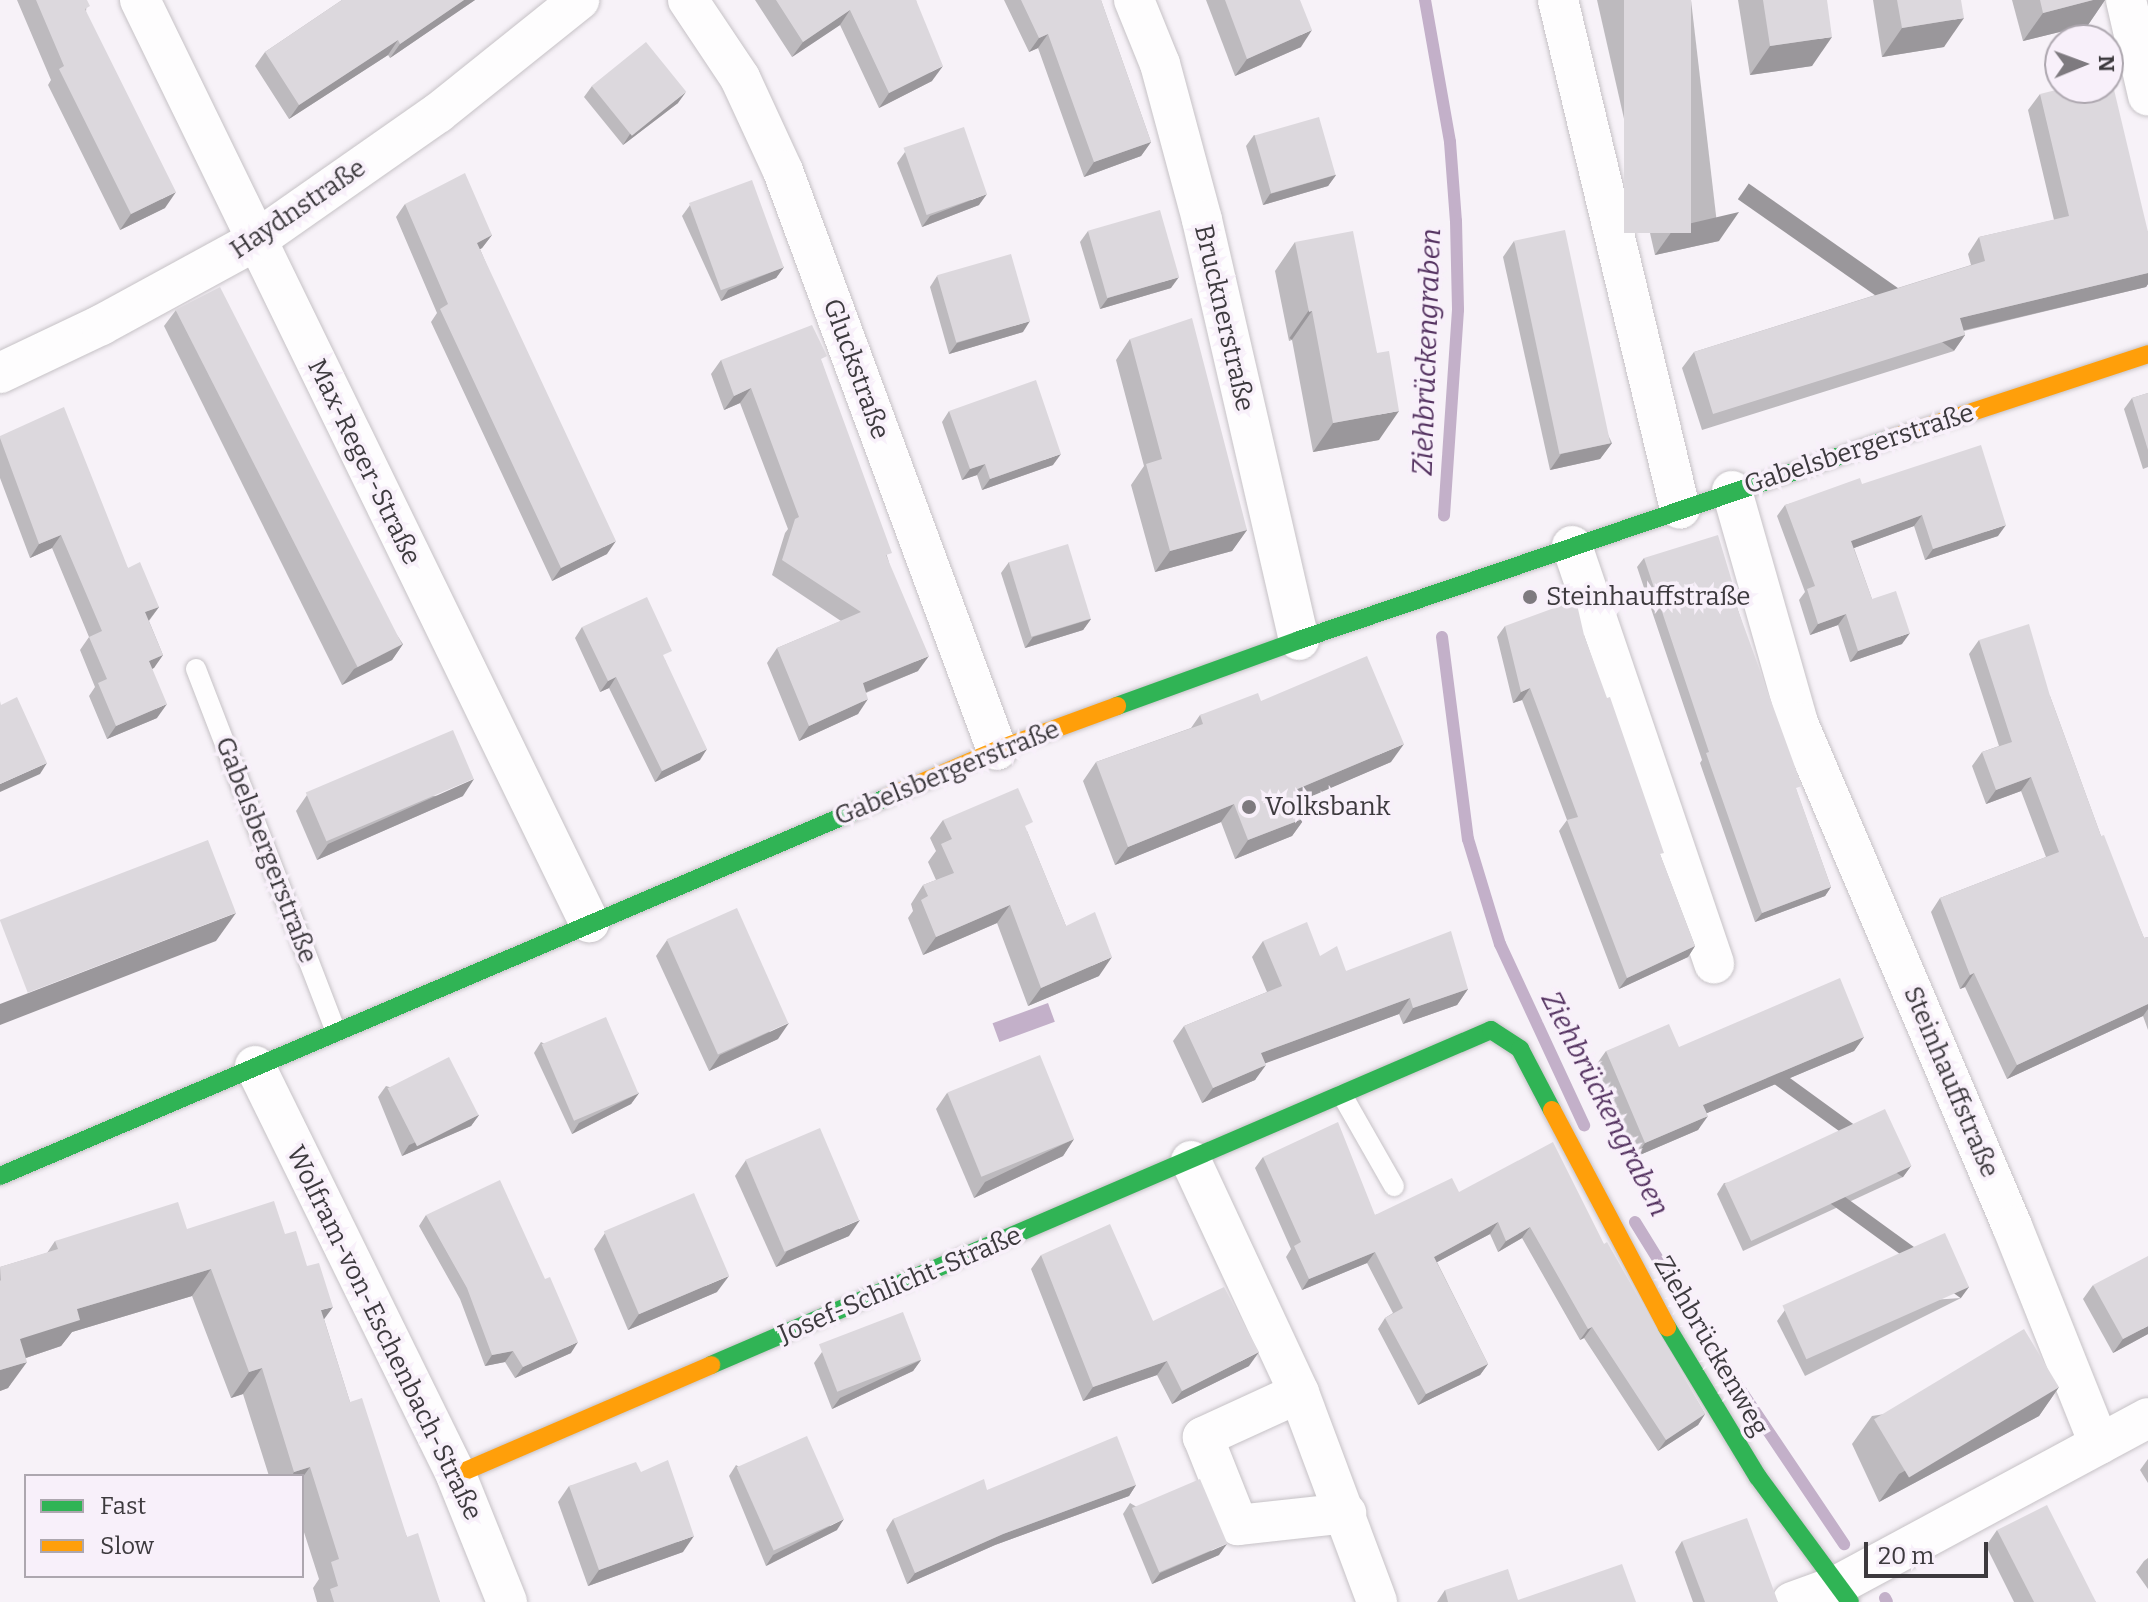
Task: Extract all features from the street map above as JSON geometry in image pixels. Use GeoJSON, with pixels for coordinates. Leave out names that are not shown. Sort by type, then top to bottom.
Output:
{"type":"FeatureCollection","features":[{"type":"Feature","properties":{"kind":"street","name":"Max-Reger-Straße"},"geometry":{"type":"LineString","coordinates":[[140,0],[589,922]]}},
{"type":"Feature","properties":{"kind":"street","name":"Gluckstraße"},"geometry":{"type":"LineString","coordinates":[[688,0],[740,78],[783,171],[997,750]]}},
{"type":"Feature","properties":{"kind":"street","name":"Brucknerstraße"},"geometry":{"type":"LineString","coordinates":[[1134,0],[1160,64],[1202,220],[1299,640]]}},
{"type":"Feature","properties":{"kind":"street"},"geometry":{"type":"LineString","coordinates":[[1558,0],[1680,509]]}},
{"type":"Feature","properties":{"kind":"street"},"geometry":{"type":"LineString","coordinates":[[2126,0],[2148,95]]}},
{"type":"Feature","properties":{"kind":"street","name":"Haydnstraße"},"geometry":{"type":"LineString","coordinates":[[0,373],[101,325],[255,241],[438,113],[572,2]]}},
{"type":"Feature","properties":{"kind":"street","name":"Gabelsbergerstraße"},"geometry":{"type":"LineString","coordinates":[[0,1176],[335,1030],[997,750],[1299,640],[1572,546],[2148,354]]}},
{"type":"Feature","properties":{"kind":"street","name":"Steinhauffstraße"},"geometry":{"type":"LineString","coordinates":[[1732,491],[1798,723],[2006,1211],[2099,1444]]}},
{"type":"Feature","properties":{"kind":"street"},"geometry":{"type":"LineString","coordinates":[[1572,546],[1714,963]]}},
{"type":"Feature","properties":{"kind":"street","name":"Josef-Schlicht-Straße"},"geometry":{"type":"LineString","coordinates":[[456,1475],[1491,1030]]}},
{"type":"Feature","properties":{"kind":"street","name":"Ziehbrückenweg"},"geometry":{"type":"LineString","coordinates":[[1491,1030],[1520,1049],[1665,1323],[1758,1477],[1843,1594]]}},
{"type":"Feature","properties":{"kind":"street","name":"Wolfram-von-Eschenbach-Straße"},"geometry":{"type":"LineString","coordinates":[[255,1066],[456,1475],[507,1602]]}},
{"type":"Feature","properties":{"kind":"street"},"geometry":{"type":"LineString","coordinates":[[1191,1161],[1299,1393],[1377,1602]]}},
{"type":"Feature","properties":{"kind":"street"},"geometry":{"type":"LineString","coordinates":[[1299,1393],[1203,1437],[1238,1525],[1346,1513]]}},
{"type":"Feature","properties":{"kind":"street"},"geometry":{"type":"LineString","coordinates":[[1792,1602],[1843,1594],[2148,1418]]}},
{"type":"Feature","properties":{"kind":"lane","name":"Gabelsbergerstraße"},"geometry":{"type":"LineString","coordinates":[[196,669],[335,1030]]}},
{"type":"Feature","properties":{"kind":"lane"},"geometry":{"type":"LineString","coordinates":[[1342,1095],[1394,1186]]}},
{"type":"Feature","properties":{"kind":"shaded area"},"geometry":{"type":"Polygon","coordinates":[[[1048,1003],[1055,1022],[999,1042],[993,1023],[1048,1003]]]}},
{"type":"Feature","properties":{"kind":"building"},"geometry":{"type":"Polygon","coordinates":[[[36,0],[87,0],[90,6],[85,9],[176,192],[131,214],[59,69],[64,66],[36,0]]]}},
{"type":"Feature","properties":{"kind":"building"},"geometry":{"type":"Polygon","coordinates":[[[342,0],[464,0],[400,44],[398,40],[299,105],[265,52],[342,0]]]}},
{"type":"Feature","properties":{"kind":"building"},"geometry":{"type":"Polygon","coordinates":[[[776,0],[916,0],[943,66],[889,93],[850,10],[803,42],[776,0]]]}},
{"type":"Feature","properties":{"kind":"building"},"geometry":{"type":"Polygon","coordinates":[[[1021,0],[1101,0],[1151,142],[1094,162],[1048,34],[1039,38],[1021,0]]]}},
{"type":"Feature","properties":{"kind":"building"},"geometry":{"type":"Polygon","coordinates":[[[1225,0],[1300,0],[1312,30],[1247,59],[1225,0]]]}},
{"type":"Feature","properties":{"kind":"building"},"geometry":{"type":"Polygon","coordinates":[[[1624,0],[1691,0],[1691,233],[1624,233],[1624,0]]]}},
{"type":"Feature","properties":{"kind":"building"},"geometry":{"type":"Polygon","coordinates":[[[1763,0],[1827,0],[1832,37],[1770,46],[1763,0]]]}},
{"type":"Feature","properties":{"kind":"building"},"geometry":{"type":"Polygon","coordinates":[[[1897,0],[1961,0],[1964,18],[1902,28],[1897,0]]]}},
{"type":"Feature","properties":{"kind":"building"},"geometry":{"type":"Polygon","coordinates":[[[2040,0],[2093,0],[2043,13],[2040,0]]]}},
{"type":"Feature","properties":{"kind":"building"},"geometry":{"type":"Polygon","coordinates":[[[646,42],[686,92],[632,136],[592,86],[646,42]]]}},
{"type":"Feature","properties":{"kind":"building"},"geometry":{"type":"Polygon","coordinates":[[[2044,93],[2044,104],[2117,104],[2148,232],[2148,273],[1960,318],[1965,335],[1713,414],[1694,352],[1985,261],[1979,237],[2069,216],[2040,94],[2044,93]]]}},
{"type":"Feature","properties":{"kind":"building"},"geometry":{"type":"Polygon","coordinates":[[[1319,117],[1336,175],[1271,193],[1255,135],[1319,117]]]}},
{"type":"Feature","properties":{"kind":"building"},"geometry":{"type":"Polygon","coordinates":[[[964,127],[987,194],[927,215],[903,148],[964,127]]]}},
{"type":"Feature","properties":{"kind":"building"},"geometry":{"type":"Polygon","coordinates":[[[465,173],[492,235],[477,243],[616,541],[561,568],[440,309],[448,304],[405,204],[465,173]]]}},
{"type":"Feature","properties":{"kind":"building"},"geometry":{"type":"Polygon","coordinates":[[[752,180],[784,267],[721,290],[689,203],[752,180]]]}},
{"type":"Feature","properties":{"kind":"building"},"geometry":{"type":"Polygon","coordinates":[[[1160,210],[1179,277],[1107,298],[1088,231],[1160,210]]]}},
{"type":"Feature","properties":{"kind":"building"},"geometry":{"type":"Polygon","coordinates":[[[1565,230],[1610,443],[1559,454],[1514,241],[1565,230]]]}},
{"type":"Feature","properties":{"kind":"building"},"geometry":{"type":"Polygon","coordinates":[[[1353,231],[1377,353],[1389,351],[1399,411],[1333,423],[1312,311],[1309,312],[1295,242],[1353,231]]]}},
{"type":"Feature","properties":{"kind":"building"},"geometry":{"type":"Polygon","coordinates":[[[1011,254],[1030,321],[956,343],[937,275],[1011,254]]]}},
{"type":"Feature","properties":{"kind":"building"},"geometry":{"type":"Polygon","coordinates":[[[220,287],[402,644],[357,667],[175,310],[220,287]]]}},
{"type":"Feature","properties":{"kind":"building"},"geometry":{"type":"Polygon","coordinates":[[[1192,318],[1247,530],[1170,551],[1146,464],[1162,459],[1130,339],[1192,318]]]}},
{"type":"Feature","properties":{"kind":"building"},"geometry":{"type":"Polygon","coordinates":[[[812,325],[827,356],[821,359],[892,553],[886,555],[929,656],[863,683],[868,699],[809,726],[777,648],[861,612],[782,560],[795,519],[799,517],[751,388],[734,396],[721,360],[812,325]]]}},
{"type":"Feature","properties":{"kind":"building"},"geometry":{"type":"Polygon","coordinates":[[[1036,380],[1061,454],[990,479],[985,464],[970,469],[949,411],[1036,380]]]}},
{"type":"Feature","properties":{"kind":"building"},"geometry":{"type":"Polygon","coordinates":[[[2148,393],[2148,450],[2132,398],[2148,393]]]}},
{"type":"Feature","properties":{"kind":"building"},"geometry":{"type":"Polygon","coordinates":[[[64,407],[128,568],[140,562],[159,607],[145,612],[163,655],[149,661],[167,704],[116,726],[98,683],[107,679],[89,637],[102,631],[61,535],[39,544],[0,438],[64,407]]]}},
{"type":"Feature","properties":{"kind":"building"},"geometry":{"type":"Polygon","coordinates":[[[1981,445],[2006,525],[1933,549],[1922,515],[1851,541],[1872,599],[1896,591],[1910,633],[1858,651],[1846,614],[1818,624],[1807,589],[1815,586],[1785,505],[1860,478],[1862,484],[1981,445]]]}},
{"type":"Feature","properties":{"kind":"building"},"geometry":{"type":"Polygon","coordinates":[[[1718,535],[1737,598],[1734,599],[1802,786],[1796,788],[1831,887],[1762,913],[1706,753],[1709,752],[1644,558],[1718,535]]]}},
{"type":"Feature","properties":{"kind":"building"},"geometry":{"type":"Polygon","coordinates":[[[1068,544],[1091,619],[1032,637],[1009,562],[1068,544]]]}},
{"type":"Feature","properties":{"kind":"building"},"geometry":{"type":"Polygon","coordinates":[[[647,597],[672,651],[663,655],[707,749],[662,771],[616,677],[608,681],[582,627],[647,597]]]}},
{"type":"Feature","properties":{"kind":"building"},"geometry":{"type":"Polygon","coordinates":[[[1576,600],[1584,635],[1607,698],[1610,697],[1664,853],[1660,854],[1695,946],[1627,978],[1567,820],[1578,817],[1530,688],[1521,692],[1505,626],[1576,600]]]}},
{"type":"Feature","properties":{"kind":"building"},"geometry":{"type":"Polygon","coordinates":[[[2029,624],[2050,696],[2101,836],[2104,835],[2144,938],[2148,937],[2148,1004],[2017,1065],[1974,973],[1970,975],[1940,898],[2059,852],[2031,777],[1996,790],[1982,752],[2012,742],[1979,640],[2029,624]]]}},
{"type":"Feature","properties":{"kind":"building"},"geometry":{"type":"Polygon","coordinates":[[[1367,656],[1404,744],[1295,790],[1305,818],[1248,840],[1234,804],[1128,847],[1096,762],[1203,724],[1200,715],[1258,693],[1261,701],[1367,656]]]}},
{"type":"Feature","properties":{"kind":"building"},"geometry":{"type":"Polygon","coordinates":[[[17,697],[47,763],[0,784],[0,701],[1,705],[17,697]]]}},
{"type":"Feature","properties":{"kind":"building"},"geometry":{"type":"Polygon","coordinates":[[[453,730],[474,779],[326,841],[306,793],[453,730]]]}},
{"type":"Feature","properties":{"kind":"building"},"geometry":{"type":"Polygon","coordinates":[[[1018,788],[1033,822],[1025,826],[1066,926],[1095,912],[1112,957],[1041,988],[1010,905],[936,937],[921,900],[928,896],[923,885],[954,873],[941,844],[952,839],[943,820],[1018,788]]]}},
{"type":"Feature","properties":{"kind":"building"},"geometry":{"type":"Polygon","coordinates":[[[208,840],[236,913],[28,993],[0,920],[208,840]]]}},
{"type":"Feature","properties":{"kind":"building"},"geometry":{"type":"Polygon","coordinates":[[[737,908],[788,1023],[718,1054],[667,939],[737,908]]]}},
{"type":"Feature","properties":{"kind":"building"},"geometry":{"type":"Polygon","coordinates":[[[1307,922],[1320,956],[1337,946],[1346,971],[1451,931],[1468,989],[1413,1008],[1410,998],[1261,1053],[1266,1065],[1213,1088],[1184,1026],[1282,986],[1263,941],[1307,922]]]}},
{"type":"Feature","properties":{"kind":"building"},"geometry":{"type":"Polygon","coordinates":[[[1840,978],[1864,1037],[1703,1105],[1708,1116],[1645,1143],[1606,1051],[1669,1024],[1679,1047],[1840,978]]]}},
{"type":"Feature","properties":{"kind":"building"},"geometry":{"type":"Polygon","coordinates":[[[606,1017],[638,1093],[574,1121],[542,1044],[606,1017]]]}},
{"type":"Feature","properties":{"kind":"building"},"geometry":{"type":"Polygon","coordinates":[[[1040,1055],[1074,1139],[981,1177],[947,1092],[1040,1055]]]}},
{"type":"Feature","properties":{"kind":"building"},"geometry":{"type":"Polygon","coordinates":[[[449,1057],[479,1115],[417,1146],[388,1088],[449,1057]]]}},
{"type":"Feature","properties":{"kind":"building"},"geometry":{"type":"Polygon","coordinates":[[[1885,1109],[1912,1166],[1751,1241],[1725,1184],[1885,1109]]]}},
{"type":"Feature","properties":{"kind":"building"},"geometry":{"type":"Polygon","coordinates":[[[1338,1122],[1375,1215],[1452,1178],[1459,1192],[1553,1142],[1604,1244],[1607,1242],[1705,1414],[1666,1440],[1592,1327],[1588,1329],[1530,1227],[1506,1241],[1498,1222],[1434,1257],[1488,1364],[1426,1394],[1385,1318],[1403,1308],[1375,1252],[1309,1279],[1294,1246],[1301,1242],[1263,1157],[1338,1122]]]}},
{"type":"Feature","properties":{"kind":"building"},"geometry":{"type":"Polygon","coordinates":[[[820,1128],[859,1220],[785,1252],[745,1160],[820,1128]]]}},
{"type":"Feature","properties":{"kind":"building"},"geometry":{"type":"Polygon","coordinates":[[[500,1180],[545,1279],[550,1277],[578,1342],[523,1367],[513,1351],[492,1355],[467,1288],[426,1215],[500,1180]]]}},
{"type":"Feature","properties":{"kind":"building"},"geometry":{"type":"Polygon","coordinates":[[[694,1193],[729,1276],[639,1314],[604,1231],[694,1193]]]}},
{"type":"Feature","properties":{"kind":"building"},"geometry":{"type":"Polygon","coordinates":[[[274,1201],[285,1234],[296,1231],[307,1266],[319,1263],[333,1307],[321,1310],[350,1402],[362,1398],[407,1537],[418,1533],[440,1602],[334,1602],[330,1589],[338,1586],[331,1562],[339,1559],[310,1467],[294,1472],[262,1368],[249,1372],[211,1269],[77,1309],[80,1320],[20,1339],[27,1362],[0,1370],[0,1267],[58,1249],[55,1241],[178,1202],[187,1229],[274,1201]]]}},
{"type":"Feature","properties":{"kind":"building"},"geometry":{"type":"Polygon","coordinates":[[[1110,1224],[1153,1321],[1224,1287],[1259,1352],[1182,1391],[1167,1361],[1093,1387],[1041,1255],[1110,1224]]]}},
{"type":"Feature","properties":{"kind":"building"},"geometry":{"type":"Polygon","coordinates":[[[1945,1233],[1969,1287],[1806,1359],[1782,1305],[1945,1233]]]}},
{"type":"Feature","properties":{"kind":"building"},"geometry":{"type":"Polygon","coordinates":[[[2148,1256],[2148,1326],[2123,1339],[2093,1285],[2148,1256]]]}},
{"type":"Feature","properties":{"kind":"building"},"geometry":{"type":"Polygon","coordinates":[[[903,1312],[921,1360],[837,1392],[819,1344],[903,1312]]]}},
{"type":"Feature","properties":{"kind":"building"},"geometry":{"type":"Polygon","coordinates":[[[2024,1329],[2059,1387],[1909,1477],[1874,1419],[2024,1329]]]}},
{"type":"Feature","properties":{"kind":"building"},"geometry":{"type":"Polygon","coordinates":[[[807,1436],[844,1519],[774,1550],[737,1467],[807,1436]]]}},
{"type":"Feature","properties":{"kind":"building"},"geometry":{"type":"Polygon","coordinates":[[[1117,1436],[1136,1485],[1003,1534],[915,1573],[893,1519],[984,1479],[987,1490],[1117,1436]]]}},
{"type":"Feature","properties":{"kind":"building"},"geometry":{"type":"Polygon","coordinates":[[[668,1460],[694,1536],[599,1570],[569,1486],[636,1462],[641,1472],[668,1460]]]}},
{"type":"Feature","properties":{"kind":"building"},"geometry":{"type":"Polygon","coordinates":[[[1200,1479],[1227,1543],[1159,1572],[1132,1508],[1200,1479]]]}},
{"type":"Feature","properties":{"kind":"building"},"geometry":{"type":"Polygon","coordinates":[[[2047,1505],[2096,1602],[2034,1602],[1997,1530],[2047,1505]]]}},
{"type":"Feature","properties":{"kind":"building"},"geometry":{"type":"Polygon","coordinates":[[[1747,1518],[1778,1602],[1705,1602],[1682,1541],[1747,1518]]]}},
{"type":"Feature","properties":{"kind":"building"},"geometry":{"type":"Polygon","coordinates":[[[1622,1564],[1636,1602],[1448,1602],[1445,1590],[1508,1569],[1518,1600],[1622,1564]]]}},
{"type":"Feature","properties":{"kind":"waterway","name":"Ziehbrückengraben"},"geometry":{"type":"LineString","coordinates":[[1425,0],[1450,142],[1456,221],[1458,310],[1444,516]]}},
{"type":"Feature","properties":{"kind":"waterway","name":"Ziehbrückengraben"},"geometry":{"type":"LineString","coordinates":[[1442,637],[1468,839],[1500,944],[1584,1125]]}},
{"type":"Feature","properties":{"kind":"waterway","name":"Ziehbrückengraben"},"geometry":{"type":"LineString","coordinates":[[1635,1222],[1717,1355],[1844,1544]]}},
{"type":"Feature","properties":{"kind":"waterway","name":"Ziehbrückengraben"},"geometry":{"type":"LineString","coordinates":[[1885,1598],[1887,1602]]}},
{"type":"Feature","properties":{"kind":"traffic: fast"},"geometry":{"type":"LineString","coordinates":[[1117,706],[1299,640],[1890,439]]}},
{"type":"Feature","properties":{"kind":"traffic: fast"},"geometry":{"type":"LineString","coordinates":[[0,1176],[888,797]]}},
{"type":"Feature","properties":{"kind":"traffic: fast"},"geometry":{"type":"LineString","coordinates":[[711,1365],[1491,1030],[1520,1049],[1552,1110]]}},
{"type":"Feature","properties":{"kind":"traffic: fast"},"geometry":{"type":"LineString","coordinates":[[1667,1327],[1758,1477],[1850,1602]]}},
{"type":"Feature","properties":{"kind":"traffic: slow"},"geometry":{"type":"LineString","coordinates":[[1890,439],[2148,354]]}},
{"type":"Feature","properties":{"kind":"traffic: slow"},"geometry":{"type":"LineString","coordinates":[[888,797],[997,750],[1117,706]]}},
{"type":"Feature","properties":{"kind":"traffic: slow"},"geometry":{"type":"LineString","coordinates":[[1552,1110],[1667,1327]]}},
{"type":"Feature","properties":{"kind":"traffic: slow"},"geometry":{"type":"LineString","coordinates":[[456,1475],[711,1365]]}},
{"type":"Feature","properties":{"kind":"place","name":"Steinhauffstraße"},"geometry":{"type":"Point","coordinates":[1530,597]}},
{"type":"Feature","properties":{"kind":"place","name":"Volksbank"},"geometry":{"type":"Point","coordinates":[1249,807]}}]}
